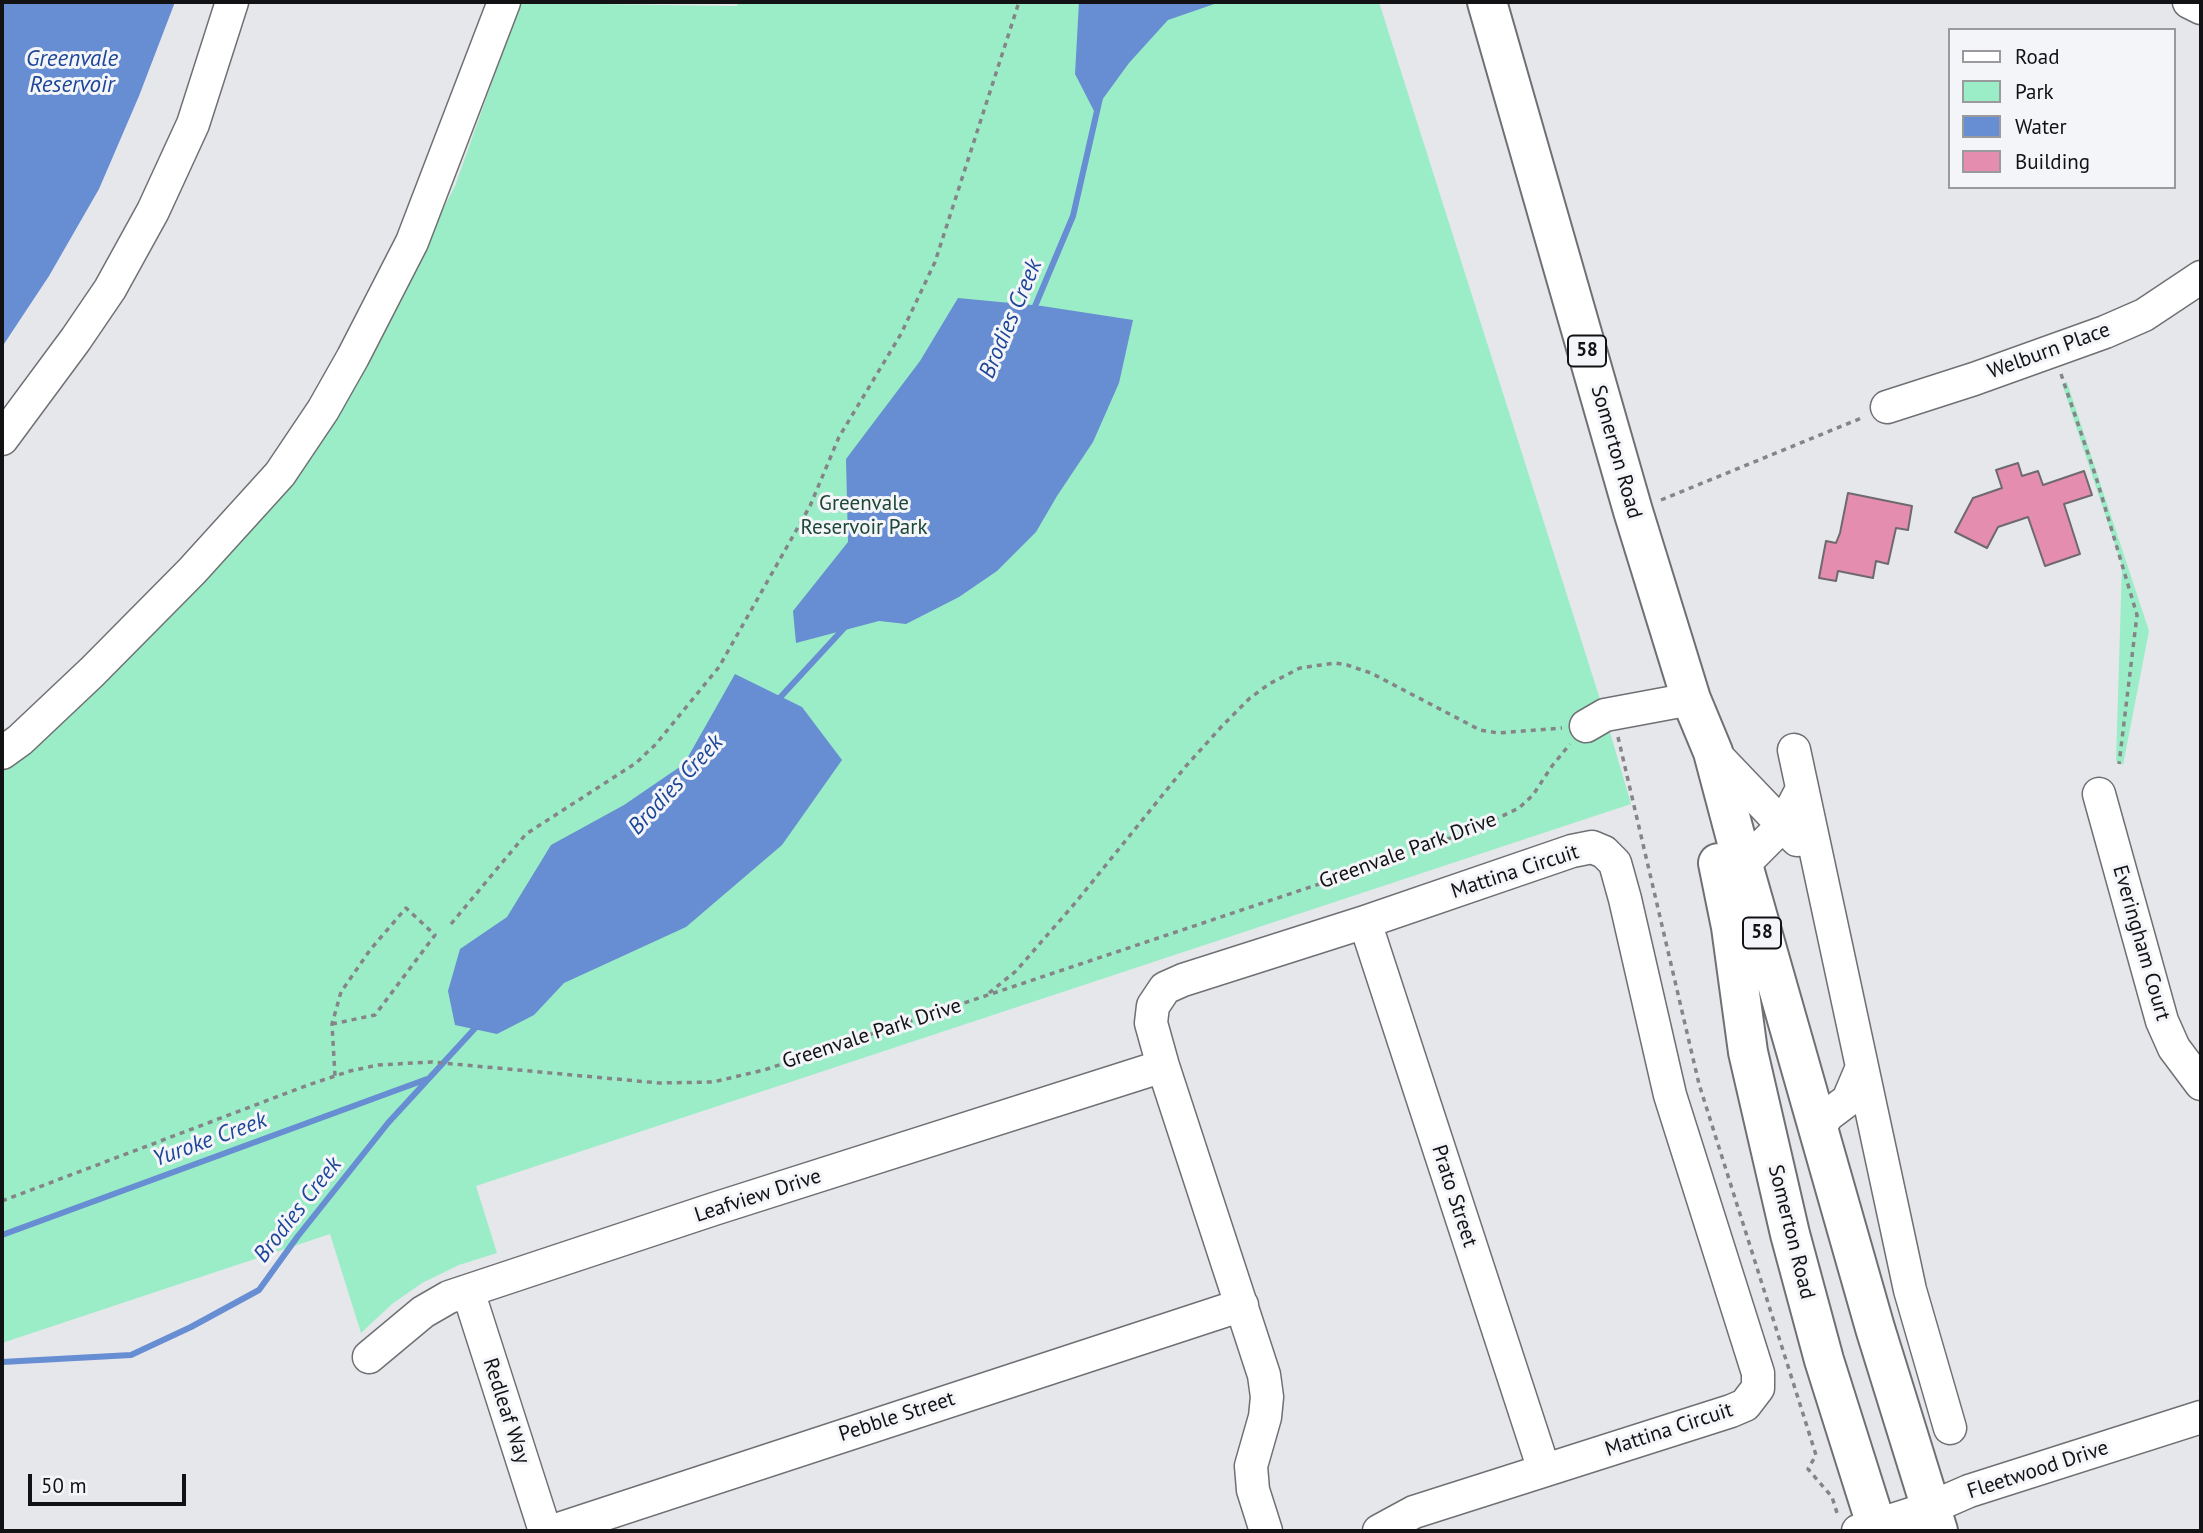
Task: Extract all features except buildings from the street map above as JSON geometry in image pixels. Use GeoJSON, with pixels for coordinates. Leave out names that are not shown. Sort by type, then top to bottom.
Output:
{"type":"FeatureCollection","features":[{"type":"Feature","properties":{"kind":"main road","name":"Somerton Road"},"geometry":{"type":"LineString","coordinates":[[1487,2],[1633,511],[1691,699],[1713,752],[1878,1339],[1934,1520]]}},
{"type":"Feature","properties":{"kind":"main road","name":"Somerton Road"},"geometry":{"type":"LineString","coordinates":[[1691,699],[1696,756],[1731,926],[1748,1052],[1863,1527]]}},
{"type":"Feature","properties":{"kind":"street"},"geometry":{"type":"LineString","coordinates":[[2,439],[110,289],[153,211],[192,124],[232,2]]}},
{"type":"Feature","properties":{"kind":"street"},"geometry":{"type":"LineString","coordinates":[[2,753],[20,740],[92,672],[192,571],[280,474],[323,410],[353,358],[412,242],[504,2]]}},
{"type":"Feature","properties":{"kind":"street"},"geometry":{"type":"LineString","coordinates":[[2189,2],[2201,8]]}},
{"type":"Feature","properties":{"kind":"street","name":"Welburn Place"},"geometry":{"type":"LineString","coordinates":[[1887,407],[2105,332],[2144,315],[2201,277]]}},
{"type":"Feature","properties":{"kind":"street"},"geometry":{"type":"LineString","coordinates":[[1599,720],[1691,699]]}},
{"type":"Feature","properties":{"kind":"street"},"geometry":{"type":"LineString","coordinates":[[1794,750],[1915,1310],[1950,1429]]}},
{"type":"Feature","properties":{"kind":"street","name":"Somerton Road"},"geometry":{"type":"LineString","coordinates":[[1713,752],[1818,863]]}},
{"type":"Feature","properties":{"kind":"street"},"geometry":{"type":"LineString","coordinates":[[1743,865],[1783,825],[1802,789]]}},
{"type":"Feature","properties":{"kind":"street","name":"Everingham Court"},"geometry":{"type":"LineString","coordinates":[[2099,793],[2162,1021],[2178,1055],[2201,1084]]}},
{"type":"Feature","properties":{"kind":"street","name":"Mattina Circuit"},"geometry":{"type":"LineString","coordinates":[[1266,1531],[1254,1490],[1251,1466],[1265,1417],[1267,1397],[1264,1376],[1163,1066],[1151,1023],[1153,1006],[1165,988],[1183,980],[1365,922],[1572,851],[1592,847],[1604,852],[1615,863],[1670,1095],[1758,1373],[1758,1388],[1745,1405],[1731,1411],[1414,1512],[1379,1531]]}},
{"type":"Feature","properties":{"kind":"street","name":"Somerton Road"},"geometry":{"type":"LineString","coordinates":[[1731,926],[1743,865]]}},
{"type":"Feature","properties":{"kind":"street","name":"Prato Street"},"geometry":{"type":"LineString","coordinates":[[1365,922],[1544,1470]]}},
{"type":"Feature","properties":{"kind":"street","name":"Leafview Drive"},"geometry":{"type":"LineString","coordinates":[[369,1357],[423,1312],[449,1297],[1163,1066]]}},
{"type":"Feature","properties":{"kind":"street"},"geometry":{"type":"LineString","coordinates":[[1818,1129],[1828,1115],[1848,1100],[1862,1067]]}},
{"type":"Feature","properties":{"kind":"street","name":"Redleaf Way"},"geometry":{"type":"LineString","coordinates":[[468,1291],[545,1531]]}},
{"type":"Feature","properties":{"kind":"street","name":"Pebble Street"},"geometry":{"type":"LineString","coordinates":[[553,1531],[1242,1305]]}},
{"type":"Feature","properties":{"kind":"street","name":"Fleetwood Drive"},"geometry":{"type":"LineString","coordinates":[[1863,1527],[1934,1520],[1969,1491],[2201,1417]]}},
{"type":"Feature","properties":{"kind":"path"},"geometry":{"type":"LineString","coordinates":[[451,923],[526,834],[636,763],[656,744],[719,667],[810,506],[839,437],[901,334],[935,262],[1019,2]]}},
{"type":"Feature","properties":{"kind":"path"},"geometry":{"type":"LineString","coordinates":[[2053,350],[2096,477],[2137,615],[2119,764]]}},
{"type":"Feature","properties":{"kind":"path"},"geometry":{"type":"LineString","coordinates":[[1633,511],[1887,407]]}},
{"type":"Feature","properties":{"kind":"path"},"geometry":{"type":"LineString","coordinates":[[985,996],[1016,971],[1223,725],[1250,698],[1269,684],[1300,668],[1335,663],[1371,673],[1480,730],[1517,732],[1599,720],[1699,1084],[1816,1455],[1808,1469],[1863,1527]]}},
{"type":"Feature","properties":{"kind":"path","name":"Greenvale Park Drive"},"geometry":{"type":"LineString","coordinates":[[2,1201],[335,1076],[378,1065],[425,1062],[659,1083],[713,1082],[764,1070],[1394,859],[1497,820],[1519,808],[1533,795],[1552,766],[1599,720]]}},
{"type":"Feature","properties":{"kind":"path"},"geometry":{"type":"LineString","coordinates":[[332,1024],[375,1015],[435,935],[406,908],[370,950],[341,992],[332,1024],[335,1076]]}},
{"type":"Feature","properties":{"kind":"green space","name":"Greenvale Reservoir Park"},"geometry":{"type":"Polygon","coordinates":[[[738,2],[1379,2],[1631,804],[476,1186],[497,1253],[459,1265],[422,1283],[392,1304],[361,1333],[330,1234],[2,1343],[2,767],[57,728],[317,450],[455,186],[520,3],[737,6],[738,2]]]}},
{"type":"Feature","properties":{"kind":"green space"},"geometry":{"type":"Polygon","coordinates":[[[2067,382],[2149,631],[2123,765],[2116,761],[2122,566],[2062,384],[2067,382]]]}},
{"type":"Feature","properties":{"kind":"water","name":"Greenvale Reservoir"},"geometry":{"type":"Polygon","coordinates":[[[2,2],[175,2],[99,189],[49,276],[2,347],[2,2]]]}},
{"type":"Feature","properties":{"kind":"water"},"geometry":{"type":"Polygon","coordinates":[[[1079,2],[1220,2],[1168,20],[1129,63],[1094,111],[1075,74],[1079,2]]]}},
{"type":"Feature","properties":{"kind":"water"},"geometry":{"type":"Polygon","coordinates":[[[958,298],[1042,306],[1133,320],[1119,383],[1093,442],[1036,532],[997,571],[959,597],[906,624],[879,621],[796,643],[793,611],[848,542],[846,459],[920,361],[958,298]]]}},
{"type":"Feature","properties":{"kind":"water"},"geometry":{"type":"Polygon","coordinates":[[[735,674],[802,707],[842,760],[782,845],[686,927],[564,983],[534,1015],[497,1034],[455,1025],[448,991],[460,949],[507,917],[551,845],[624,805],[684,764],[735,674]]]}},
{"type":"Feature","properties":{"kind":"waterway","name":"Brodies Creek"},"geometry":{"type":"LineString","coordinates":[[1033,311],[1073,216],[1100,98]]}},
{"type":"Feature","properties":{"kind":"waterway","name":"Brodies Creek"},"geometry":{"type":"LineString","coordinates":[[775,703],[846,626]]}},
{"type":"Feature","properties":{"kind":"waterway","name":"Brodies Creek"},"geometry":{"type":"LineString","coordinates":[[2,1362],[131,1355],[191,1327],[259,1290],[298,1236],[388,1123],[478,1025]]}},
{"type":"Feature","properties":{"kind":"waterway","name":"Yuroke Creek"},"geometry":{"type":"LineString","coordinates":[[2,1235],[427,1079]]}}]}
